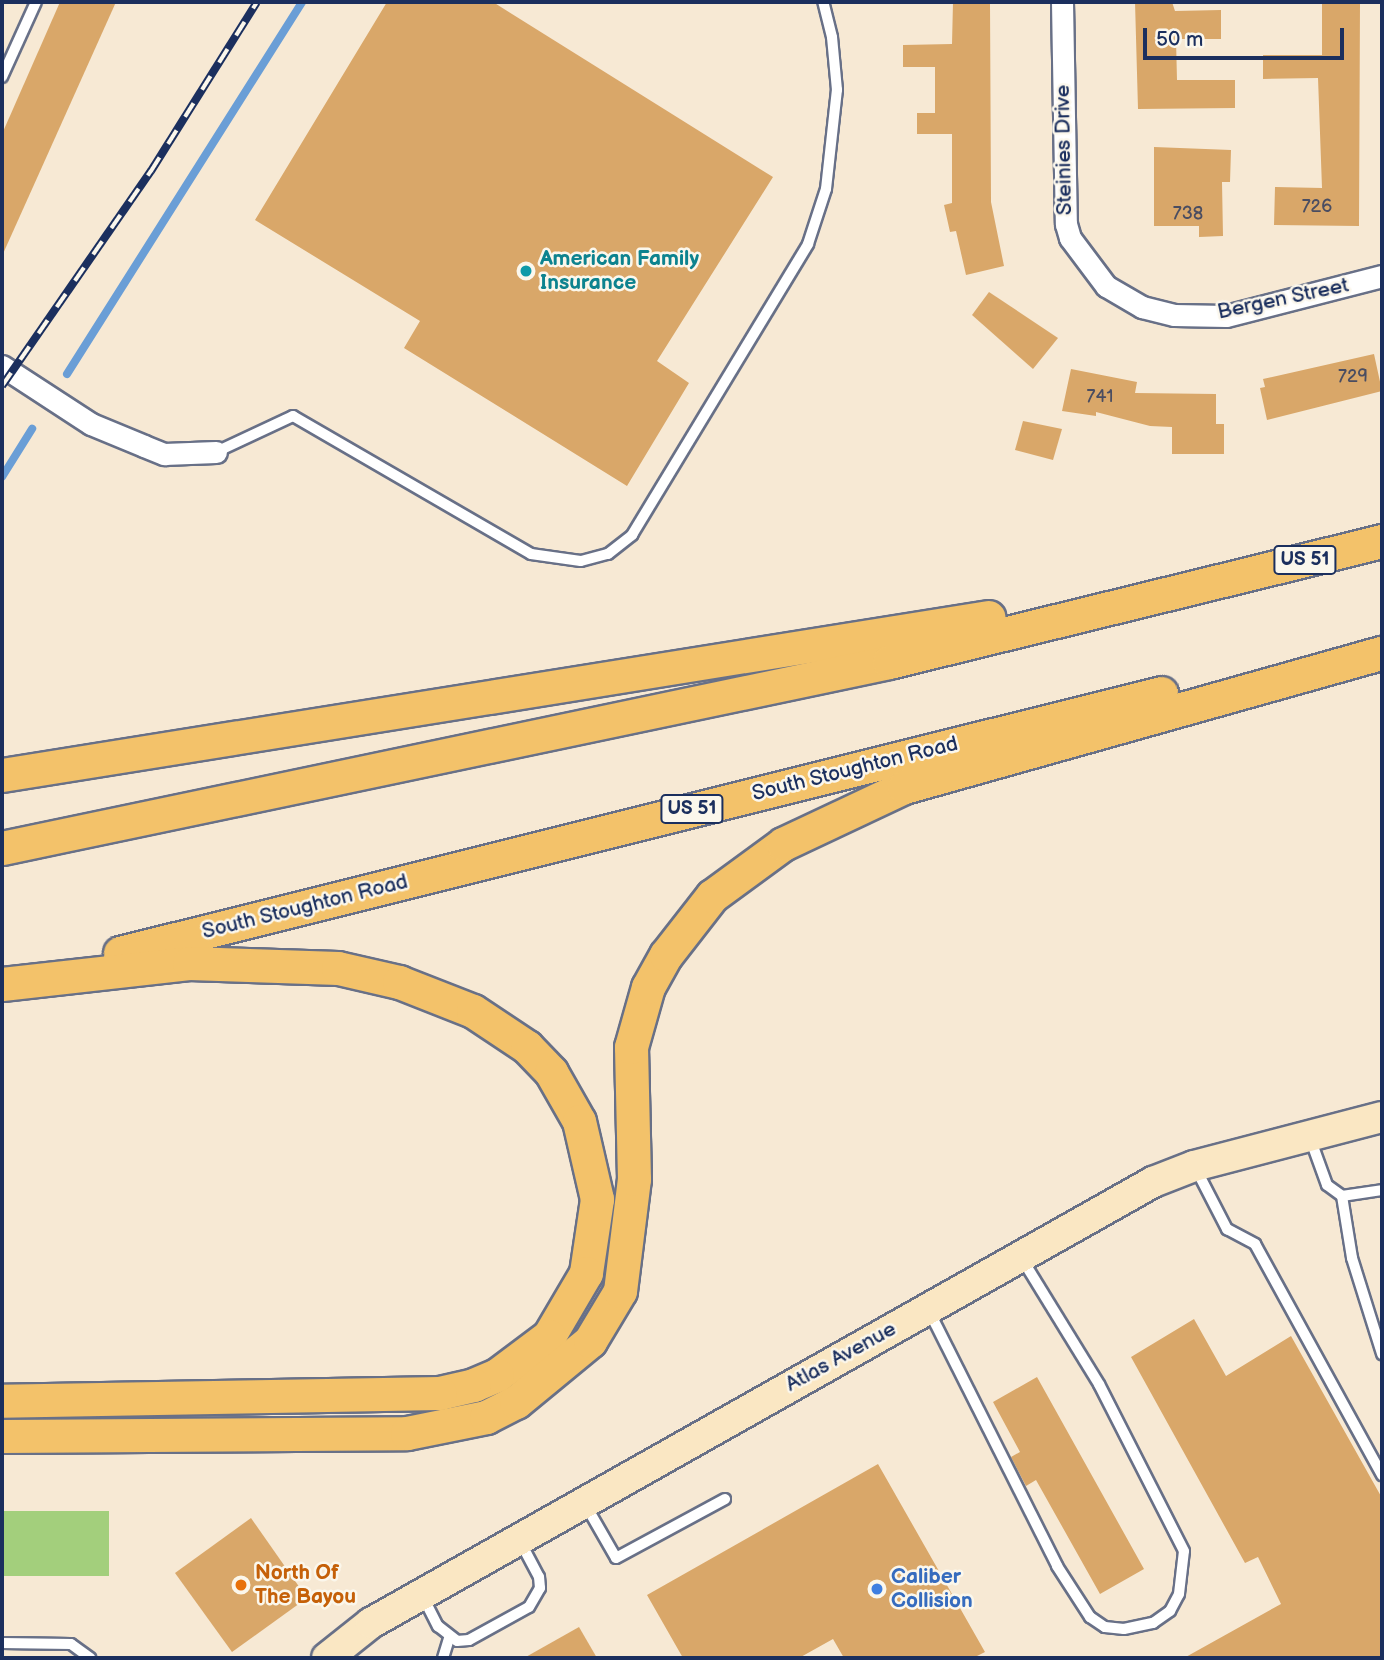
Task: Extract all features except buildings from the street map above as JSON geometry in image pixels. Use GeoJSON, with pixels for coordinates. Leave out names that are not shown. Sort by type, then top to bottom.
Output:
{"type":"FeatureCollection","features":[{"type":"Feature","properties":{"kind":"main road","name":"US 51"},"geometry":{"type":"LineString","coordinates":[[2,848],[889,662],[1382,541]]}},
{"type":"Feature","properties":{"kind":"main road"},"geometry":{"type":"LineString","coordinates":[[2,775],[1228,579]]}},
{"type":"Feature","properties":{"kind":"main road","name":"South Stoughton Road"},"geometry":{"type":"LineString","coordinates":[[2,983],[1382,638]]}},
{"type":"Feature","properties":{"kind":"main road"},"geometry":{"type":"LineString","coordinates":[[2,1436],[407,1433],[486,1417],[516,1402],[590,1341],[620,1290],[634,1179],[631,1047],[648,987],[666,955],[712,896],[783,844],[904,787],[1382,653]]}},
{"type":"Feature","properties":{"kind":"main road"},"geometry":{"type":"LineString","coordinates":[[2,983],[189,963],[338,968],[399,982],[473,1011],[527,1047],[551,1072],[579,1121],[597,1199],[586,1273],[549,1336],[498,1375],[474,1385],[440,1393],[2,1401]]}},
{"type":"Feature","properties":{"kind":"street","name":"Steinies Drive"},"geometry":{"type":"LineString","coordinates":[[1062,2],[1066,224],[1070,238],[1106,286]]}},
{"type":"Feature","properties":{"kind":"street","name":"Bergen Street"},"geometry":{"type":"LineString","coordinates":[[1106,286],[1142,307],[1174,315],[1226,316],[1382,276]]}},
{"type":"Feature","properties":{"kind":"street"},"geometry":{"type":"LineString","coordinates":[[2,366],[91,424],[144,446],[164,454],[216,452]]}},
{"type":"Feature","properties":{"kind":"street","name":"Atlas Avenue"},"geometry":{"type":"LineString","coordinates":[[327,1658],[362,1629],[422,1594],[1153,1182],[1195,1166],[1382,1117]]}},
{"type":"Feature","properties":{"kind":"lane"},"geometry":{"type":"LineString","coordinates":[[2,77],[36,2]]}},
{"type":"Feature","properties":{"kind":"lane"},"geometry":{"type":"LineString","coordinates":[[216,452],[293,416],[531,554],[581,561],[608,554],[632,535],[808,244],[825,188],[837,90],[832,37],[823,2]]}},
{"type":"Feature","properties":{"kind":"lane"},"geometry":{"type":"LineString","coordinates":[[1309,1136],[1327,1185],[1342,1196],[1352,1258],[1382,1354]]}},
{"type":"Feature","properties":{"kind":"lane"},"geometry":{"type":"LineString","coordinates":[[1195,1166],[1227,1229],[1255,1244],[1382,1475]]}},
{"type":"Feature","properties":{"kind":"lane"},"geometry":{"type":"LineString","coordinates":[[1342,1196],[1382,1190]]}},
{"type":"Feature","properties":{"kind":"lane"},"geometry":{"type":"LineString","coordinates":[[928,1308],[1057,1566],[1090,1617],[1105,1627],[1124,1629],[1153,1623],[1170,1611],[1179,1594],[1184,1550],[1099,1384],[1021,1256]]}},
{"type":"Feature","properties":{"kind":"lane"},"geometry":{"type":"LineString","coordinates":[[584,1501],[616,1558],[725,1499]]}},
{"type":"Feature","properties":{"kind":"lane"},"geometry":{"type":"LineString","coordinates":[[449,1638],[469,1640],[529,1607],[537,1596],[539,1577],[518,1540]]}},
{"type":"Feature","properties":{"kind":"lane"},"geometry":{"type":"LineString","coordinates":[[422,1594],[449,1638],[443,1658]]}},
{"type":"Feature","properties":{"kind":"lane"},"geometry":{"type":"LineString","coordinates":[[2,1643],[71,1644],[90,1658]]}},
{"type":"Feature","properties":{"kind":"green space"},"geometry":{"type":"Polygon","coordinates":[[[2,1511],[109,1511],[109,1576],[2,1576],[2,1511]]]}},
{"type":"Feature","properties":{"kind":"waterway"},"geometry":{"type":"LineString","coordinates":[[67,374],[302,2]]}},
{"type":"Feature","properties":{"kind":"waterway"},"geometry":{"type":"LineString","coordinates":[[2,477],[32,429]]}},
{"type":"Feature","properties":{"kind":"railway"},"geometry":{"type":"LineString","coordinates":[[2,386],[151,171],[257,2]]}},
{"type":"Feature","properties":{"kind":"place","name":"American Family Insurance"},"geometry":{"type":"Point","coordinates":[526,271]}},
{"type":"Feature","properties":{"kind":"place","name":"North Of The Bayou"},"geometry":{"type":"Point","coordinates":[241,1585]}},
{"type":"Feature","properties":{"kind":"place","name":"Caliber Collision"},"geometry":{"type":"Point","coordinates":[877,1589]}}]}
